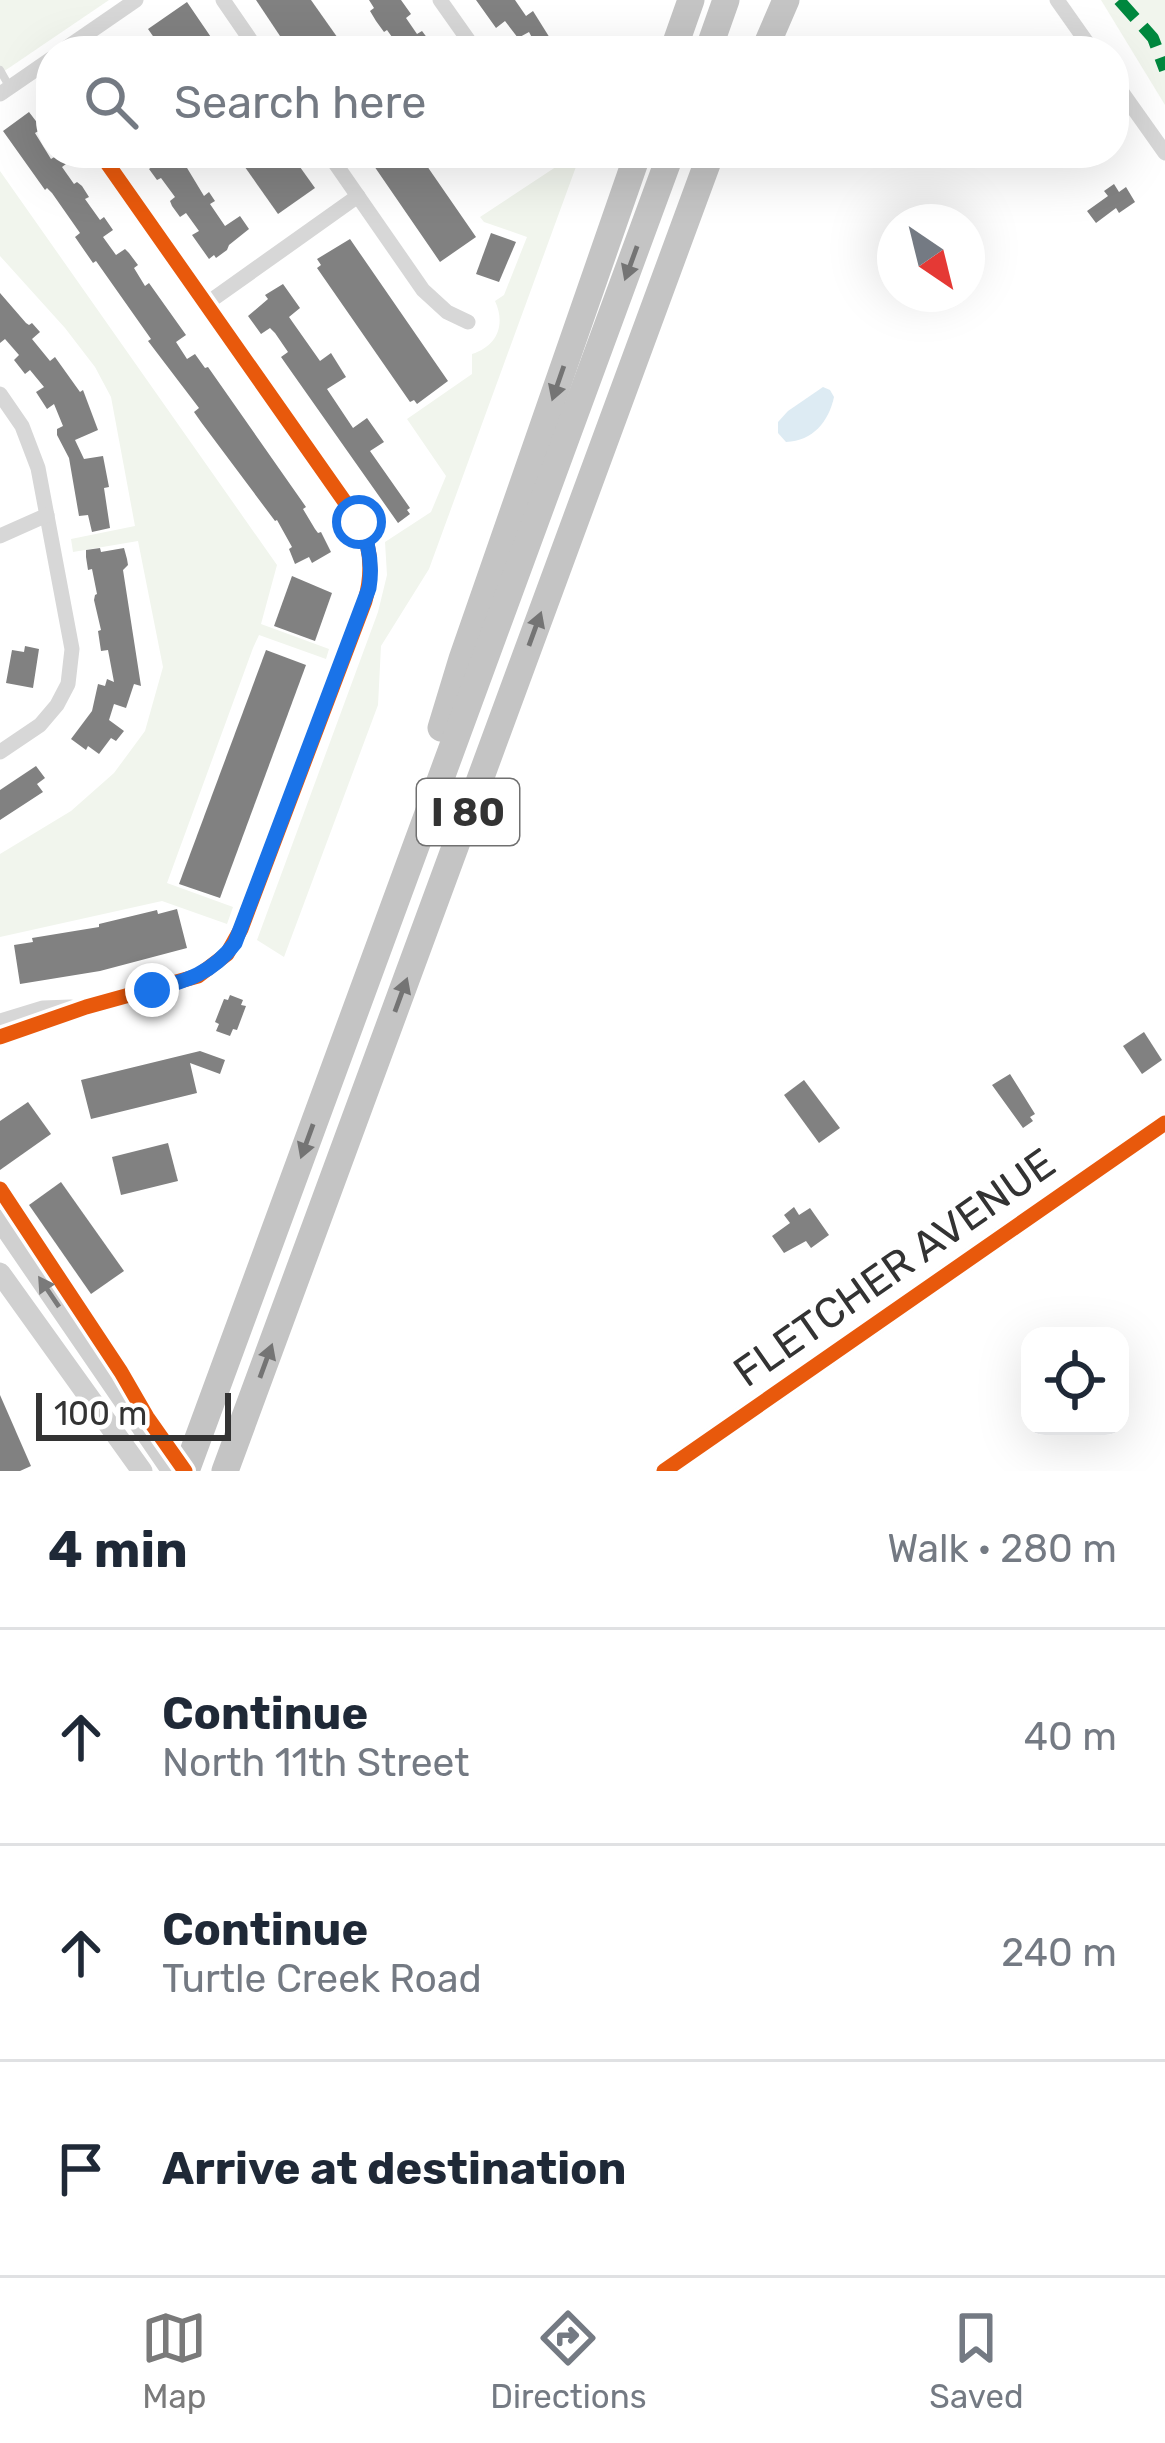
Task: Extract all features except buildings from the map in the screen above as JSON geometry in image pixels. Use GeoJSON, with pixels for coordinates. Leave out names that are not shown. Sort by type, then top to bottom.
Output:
{"type":"FeatureCollection","features":[{"type":"Feature","properties":{"kind":"highway"},"geometry":{"type":"LineString","coordinates":[[679,36],[692,0]]}},
{"type":"Feature","properties":{"kind":"highway"},"geometry":{"type":"LineString","coordinates":[[713,36],[726,0]]}},
{"type":"Feature","properties":{"kind":"highway"},"geometry":{"type":"LineString","coordinates":[[754,36],[767,0]]}},
{"type":"Feature","properties":{"kind":"highway"},"geometry":{"type":"LineString","coordinates":[[770,36],[786,0]]}},
{"type":"Feature","properties":{"kind":"highway"},"geometry":{"type":"LineString","coordinates":[[363,989],[462,659],[633,168]]}},
{"type":"Feature","properties":{"kind":"highway","name":"I 80"},"geometry":{"type":"LineString","coordinates":[[185,1471],[665,168]]}},
{"type":"Feature","properties":{"kind":"highway","name":"I 80"},"geometry":{"type":"LineString","coordinates":[[225,1471],[709,168]]}},
{"type":"Feature","properties":{"kind":"street"},"geometry":{"type":"LineString","coordinates":[[84,36],[136,0]]}},
{"type":"Feature","properties":{"kind":"street"},"geometry":{"type":"LineString","coordinates":[[223,0],[248,36]]}},
{"type":"Feature","properties":{"kind":"street"},"geometry":{"type":"LineString","coordinates":[[440,0],[465,36]]}},
{"type":"Feature","properties":{"kind":"street"},"geometry":{"type":"LineString","coordinates":[[1058,0],[1083,36]]}},
{"type":"Feature","properties":{"kind":"street"},"geometry":{"type":"LineString","coordinates":[[5,90],[36,69]]}},
{"type":"Feature","properties":{"kind":"street"},"geometry":{"type":"LineString","coordinates":[[1129,102],[1165,153]]}},
{"type":"Feature","properties":{"kind":"street"},"geometry":{"type":"LineString","coordinates":[[0,1037],[86,1006],[198,976],[218,964],[235,943],[370,578],[368,542],[359,522],[111,168]]}},
{"type":"Feature","properties":{"kind":"street"},"geometry":{"type":"LineString","coordinates":[[338,168],[434,302],[468,322]]}},
{"type":"Feature","properties":{"kind":"street"},"geometry":{"type":"LineString","coordinates":[[206,304],[358,196]]}},
{"type":"Feature","properties":{"kind":"street"},"geometry":{"type":"LineString","coordinates":[[0,394],[32,448],[72,649],[72,667],[57,705],[40,725],[0,752]]}},
{"type":"Feature","properties":{"kind":"street"},"geometry":{"type":"LineString","coordinates":[[0,536],[47,515]]}},
{"type":"Feature","properties":{"kind":"street"},"geometry":{"type":"LineString","coordinates":[[0,1021],[43,1007],[86,1006]]}},
{"type":"Feature","properties":{"kind":"street","name":"FLETCHER AVENUE"},"geometry":{"type":"LineString","coordinates":[[664,1471],[1165,1123]]}},
{"type":"Feature","properties":{"kind":"street"},"geometry":{"type":"LineString","coordinates":[[0,1220],[172,1471]]}},
{"type":"Feature","properties":{"kind":"street"},"geometry":{"type":"LineString","coordinates":[[0,1273],[142,1471]]}},
{"type":"Feature","properties":{"kind":"lane"},"geometry":{"type":"LineString","coordinates":[[0,70],[5,90]]}},
{"type":"Feature","properties":{"kind":"shaded area"},"geometry":{"type":"Polygon","coordinates":[[[0,0],[109,0],[56,36],[36,36],[36,50],[0,74],[0,0]]]}},
{"type":"Feature","properties":{"kind":"shaded area"},"geometry":{"type":"Polygon","coordinates":[[[1101,0],[1165,0],[1165,105],[1129,46],[1129,36],[1123,36],[1101,0]]]}},
{"type":"Feature","properties":{"kind":"shaded area"},"geometry":{"type":"Polygon","coordinates":[[[554,168],[576,168],[429,569],[381,646],[378,705],[284,957],[257,940],[378,612],[387,575],[385,542],[431,512],[446,476],[407,419],[472,374],[472,354],[488,346],[497,334],[500,318],[495,301],[504,295],[527,237],[480,217],[554,168]]]}},
{"type":"Feature","properties":{"kind":"shaded area"},"geometry":{"type":"Polygon","coordinates":[[[0,171],[277,565],[261,624],[329,649],[326,659],[259,635],[253,648],[167,883],[233,907],[227,924],[162,901],[0,937],[0,854],[71,811],[114,773],[145,731],[163,667],[138,541],[73,552],[71,539],[135,526],[111,397],[65,328],[0,256],[0,171]]]}},
{"type":"Feature","properties":{"kind":"shaded area"},"geometry":{"type":"Polygon","coordinates":[[[823,387],[834,397],[824,422],[812,434],[786,442],[778,433],[778,422],[823,387]]]}},
{"type":"Feature","properties":{"kind":"marked path"},"geometry":{"type":"LineString","coordinates":[[1119,0],[1153,38],[1165,70]]}},
{"type":"Feature","properties":{"kind":"cycle path"},"geometry":{"type":"LineString","coordinates":[[0,1037],[198,976],[227,954],[241,929],[369,580],[369,551],[359,522],[111,168]]}},
{"type":"Feature","properties":{"kind":"cycle path"},"geometry":{"type":"LineString","coordinates":[[664,1471],[1165,1123]]}},
{"type":"Feature","properties":{"kind":"cycle path"},"geometry":{"type":"LineString","coordinates":[[0,1189],[185,1471]]}},
{"type":"Feature","properties":{"kind":"route"},"geometry":{"type":"LineString","coordinates":[[152,990],[209,970],[235,943],[369,588],[371,561],[359,522]]}}]}
